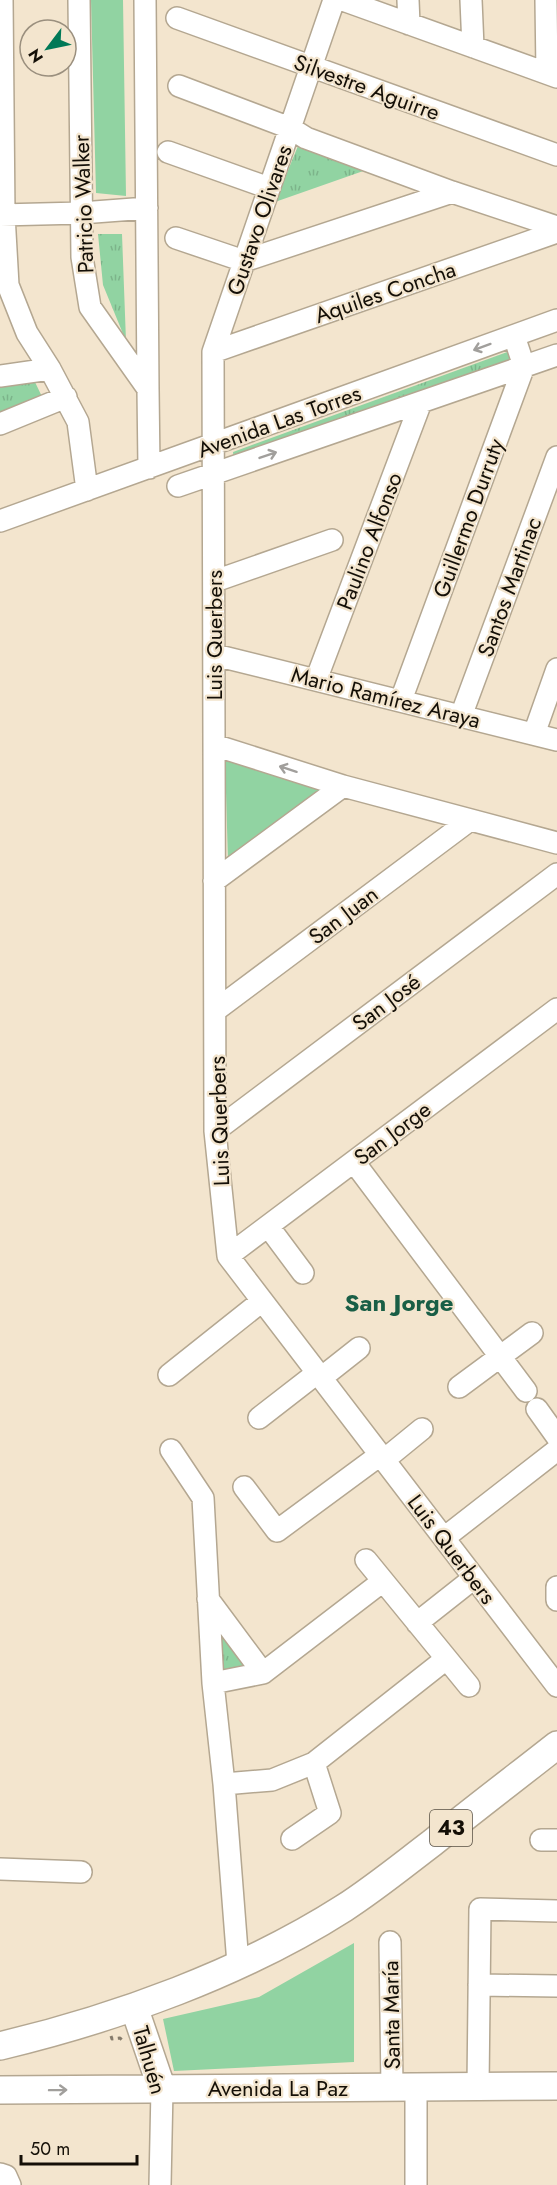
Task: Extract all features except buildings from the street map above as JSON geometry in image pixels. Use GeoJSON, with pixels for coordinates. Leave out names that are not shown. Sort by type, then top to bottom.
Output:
{"type":"FeatureCollection","features":[{"type":"Feature","properties":{"kind":"main road","name":"43"},"geometry":{"type":"LineString","coordinates":[[0,2046],[204,1994],[249,1974],[296,1946],[557,1745]]}},
{"type":"Feature","properties":{"kind":"main road","name":"43"},"geometry":{"type":"LineString","coordinates":[[0,2065],[117,2036],[136,2012],[302,1932],[344,1908]]}},
{"type":"Feature","properties":{"kind":"main road","name":"Talhuén"},"geometry":{"type":"LineString","coordinates":[[136,2012],[162,2089]]}},
{"type":"Feature","properties":{"kind":"main road","name":"Avenida La Paz"},"geometry":{"type":"LineString","coordinates":[[0,2090],[557,2086]]}},
{"type":"Feature","properties":{"kind":"street","name":"Patricio Walker"},"geometry":{"type":"LineString","coordinates":[[79,0],[82,257],[90,308],[148,389]]}},
{"type":"Feature","properties":{"kind":"street"},"geometry":{"type":"LineString","coordinates":[[145,0],[149,468]]}},
{"type":"Feature","properties":{"kind":"street","name":"Gustavo Olivares"},"geometry":{"type":"LineString","coordinates":[[212,444],[213,352],[334,0]]}},
{"type":"Feature","properties":{"kind":"street"},"geometry":{"type":"LineString","coordinates":[[343,0],[552,75],[546,0]]}},
{"type":"Feature","properties":{"kind":"street"},"geometry":{"type":"LineString","coordinates":[[408,0],[410,24]]}},
{"type":"Feature","properties":{"kind":"street"},"geometry":{"type":"LineString","coordinates":[[471,0],[473,47]]}},
{"type":"Feature","properties":{"kind":"street"},"geometry":{"type":"LineString","coordinates":[[1,13],[2,215],[8,285],[27,333],[50,369],[78,422],[87,490]]}},
{"type":"Feature","properties":{"kind":"street","name":"Silvestre Aguirre"},"geometry":{"type":"LineString","coordinates":[[177,18],[557,155]]}},
{"type":"Feature","properties":{"kind":"street"},"geometry":{"type":"LineString","coordinates":[[179,86],[290,128],[306,138],[557,230]]}},
{"type":"Feature","properties":{"kind":"street"},"geometry":{"type":"LineString","coordinates":[[168,152],[269,188]]}},
{"type":"Feature","properties":{"kind":"street"},"geometry":{"type":"LineString","coordinates":[[176,238],[244,261],[452,192]]}},
{"type":"Feature","properties":{"kind":"street"},"geometry":{"type":"LineString","coordinates":[[2,215],[81,213],[147,208]]}},
{"type":"Feature","properties":{"kind":"street","name":"Aquiles Concha"},"geometry":{"type":"LineString","coordinates":[[213,352],[557,230]]}},
{"type":"Feature","properties":{"kind":"street","name":"Avenida Las Torres"},"geometry":{"type":"LineString","coordinates":[[0,521],[514,336],[555,326]]}},
{"type":"Feature","properties":{"kind":"street"},"geometry":{"type":"LineString","coordinates":[[514,336],[524,366]]}},
{"type":"Feature","properties":{"kind":"street","name":"Avenida Las Torres"},"geometry":{"type":"LineString","coordinates":[[178,486],[557,355]]}},
{"type":"Feature","properties":{"kind":"street","name":"Guillermo Durruty"},"geometry":{"type":"LineString","coordinates":[[401,700],[524,366]]}},
{"type":"Feature","properties":{"kind":"street"},"geometry":{"type":"LineString","coordinates":[[0,376],[50,369]]}},
{"type":"Feature","properties":{"kind":"street"},"geometry":{"type":"LineString","coordinates":[[0,424],[66,398]]}},
{"type":"Feature","properties":{"kind":"street","name":"Paulino Alfonso"},"geometry":{"type":"LineString","coordinates":[[316,680],[421,402]]}},
{"type":"Feature","properties":{"kind":"street","name":"Luis Querbers"},"geometry":{"type":"LineString","coordinates":[[212,444],[215,581],[215,1131],[228,1256],[557,1686]]}},
{"type":"Feature","properties":{"kind":"street","name":"Santos Martinac"},"geometry":{"type":"LineString","coordinates":[[460,716],[557,457]]}},
{"type":"Feature","properties":{"kind":"street"},"geometry":{"type":"LineString","coordinates":[[215,581],[332,540]]}},
{"type":"Feature","properties":{"kind":"street","name":"Mario Ramírez Araya"},"geometry":{"type":"LineString","coordinates":[[215,655],[557,740]]}},
{"type":"Feature","properties":{"kind":"street"},"geometry":{"type":"LineString","coordinates":[[534,734],[557,669]]}},
{"type":"Feature","properties":{"kind":"street"},"geometry":{"type":"LineString","coordinates":[[214,745],[343,786],[557,843]]}},
{"type":"Feature","properties":{"kind":"street"},"geometry":{"type":"LineString","coordinates":[[214,881],[343,786]]}},
{"type":"Feature","properties":{"kind":"street","name":"San Juan"},"geometry":{"type":"LineString","coordinates":[[216,1010],[470,820]]}},
{"type":"Feature","properties":{"kind":"street","name":"San José"},"geometry":{"type":"LineString","coordinates":[[215,1131],[557,874]]}},
{"type":"Feature","properties":{"kind":"street","name":"San Jorge"},"geometry":{"type":"LineString","coordinates":[[228,1256],[557,1009]]}},
{"type":"Feature","properties":{"kind":"street"},"geometry":{"type":"LineString","coordinates":[[354,1162],[500,1356],[557,1437]]}},
{"type":"Feature","properties":{"kind":"street"},"geometry":{"type":"LineString","coordinates":[[268,1226],[303,1273]]}},
{"type":"Feature","properties":{"kind":"street"},"geometry":{"type":"LineString","coordinates":[[169,1375],[262,1301]]}},
{"type":"Feature","properties":{"kind":"street"},"geometry":{"type":"LineString","coordinates":[[459,1387],[532,1333]]}},
{"type":"Feature","properties":{"kind":"street"},"geometry":{"type":"LineString","coordinates":[[259,1418],[359,1348]]}},
{"type":"Feature","properties":{"kind":"street"},"geometry":{"type":"LineString","coordinates":[[243,1487],[278,1531],[422,1429]]}},
{"type":"Feature","properties":{"kind":"street"},"geometry":{"type":"LineString","coordinates":[[171,1450],[203,1498],[213,1683],[224,1784],[238,1964]]}},
{"type":"Feature","properties":{"kind":"street"},"geometry":{"type":"LineString","coordinates":[[444,1538],[557,1450]]}},
{"type":"Feature","properties":{"kind":"street"},"geometry":{"type":"LineString","coordinates":[[366,1560],[469,1686]]}},
{"type":"Feature","properties":{"kind":"street"},"geometry":{"type":"LineString","coordinates":[[417,1623],[474,1578]]}},
{"type":"Feature","properties":{"kind":"street"},"geometry":{"type":"LineString","coordinates":[[213,1683],[263,1673],[383,1581]]}},
{"type":"Feature","properties":{"kind":"street"},"geometry":{"type":"LineString","coordinates":[[557,1587],[557,1600]]}},
{"type":"Feature","properties":{"kind":"street"},"geometry":{"type":"LineString","coordinates":[[208,1599],[263,1673]]}},
{"type":"Feature","properties":{"kind":"street"},"geometry":{"type":"LineString","coordinates":[[224,1784],[272,1780],[314,1763],[447,1659]]}},
{"type":"Feature","properties":{"kind":"street"},"geometry":{"type":"LineString","coordinates":[[292,1839],[330,1813],[314,1763]]}},
{"type":"Feature","properties":{"kind":"street"},"geometry":{"type":"LineString","coordinates":[[0,1869],[81,1872]]}},
{"type":"Feature","properties":{"kind":"street"},"geometry":{"type":"LineString","coordinates":[[478,2087],[480,1909],[557,1911]]}},
{"type":"Feature","properties":{"kind":"street","name":"Santa María"},"geometry":{"type":"LineString","coordinates":[[390,1942],[416,2185]]}},
{"type":"Feature","properties":{"kind":"street"},"geometry":{"type":"LineString","coordinates":[[479,1985],[557,1986]]}},
{"type":"Feature","properties":{"kind":"street","name":"Talhuén"},"geometry":{"type":"LineString","coordinates":[[160,2185],[162,2089]]}},
{"type":"Feature","properties":{"kind":"street"},"geometry":{"type":"LineString","coordinates":[[0,2174],[6,2176],[10,2185]]}},
{"type":"Feature","properties":{"kind":"green space"},"geometry":{"type":"Polygon","coordinates":[[[91,0],[123,0],[126,196],[96,193],[91,0]]]}},
{"type":"Feature","properties":{"kind":"green space"},"geometry":{"type":"Polygon","coordinates":[[[300,141],[369,169],[275,202],[300,141]]]}},
{"type":"Feature","properties":{"kind":"green space"},"geometry":{"type":"Polygon","coordinates":[[[98,234],[122,234],[126,341],[103,285],[98,234]]]}},
{"type":"Feature","properties":{"kind":"green space"},"geometry":{"type":"Polygon","coordinates":[[[510,351],[514,362],[234,463],[233,452],[510,351]]]}},
{"type":"Feature","properties":{"kind":"green space"},"geometry":{"type":"Polygon","coordinates":[[[34,380],[46,405],[0,423],[0,384],[34,380]]]}},
{"type":"Feature","properties":{"kind":"green space"},"geometry":{"type":"Polygon","coordinates":[[[225,757],[327,788],[228,862],[225,757]]]}},
{"type":"Feature","properties":{"kind":"green space"},"geometry":{"type":"Polygon","coordinates":[[[215,1616],[252,1666],[219,1672],[215,1616]]]}},
{"type":"Feature","properties":{"kind":"green space"},"geometry":{"type":"Polygon","coordinates":[[[354,1943],[354,2062],[174,2071],[163,2019],[259,1997],[354,1943]]]}},
{"type":"Feature","properties":{"kind":"district","name":"San Jorge"},"geometry":{"type":"Point","coordinates":[399,1303]}}]}
